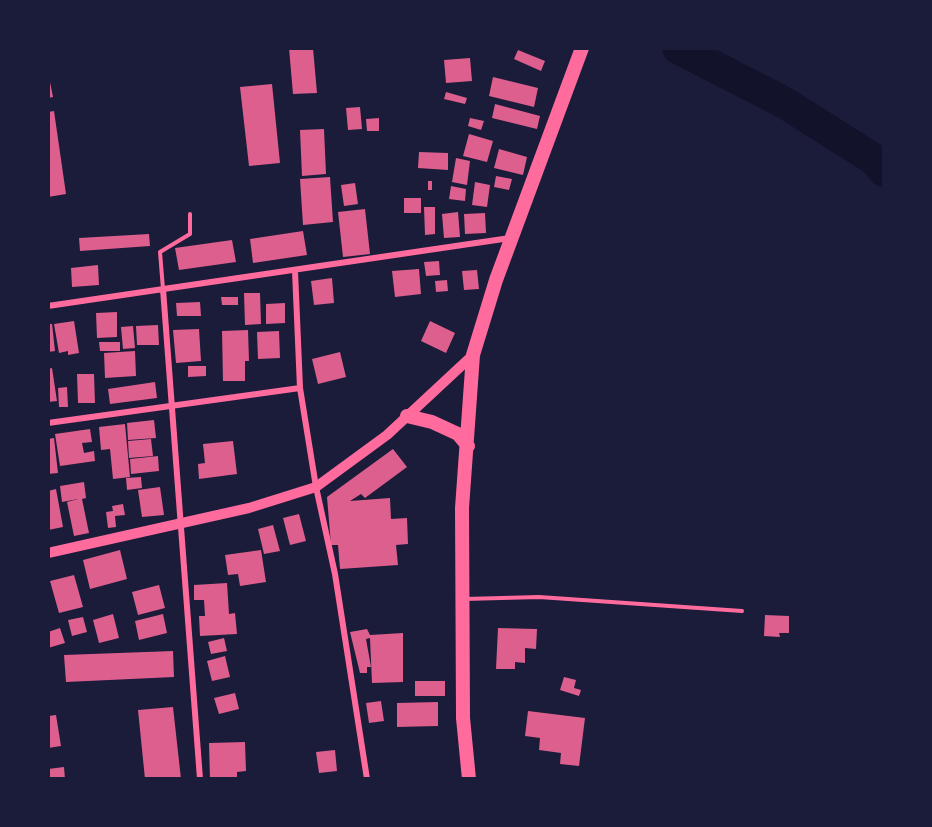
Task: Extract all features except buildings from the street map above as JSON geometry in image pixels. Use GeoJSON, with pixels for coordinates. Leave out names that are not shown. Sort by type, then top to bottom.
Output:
{"type":"FeatureCollection","features":[{"type":"Feature","properties":{"kind":"main road"},"geometry":{"type":"LineString","coordinates":[[469,779],[463,717],[462,508],[473,355],[512,237],[582,48]]}},
{"type":"Feature","properties":{"kind":"main road"},"geometry":{"type":"LineString","coordinates":[[407,416],[432,422],[458,434],[468,446]]}},
{"type":"Feature","properties":{"kind":"street"},"geometry":{"type":"LineString","coordinates":[[48,306],[512,237]]}},
{"type":"Feature","properties":{"kind":"street"},"geometry":{"type":"LineString","coordinates":[[295,271],[300,388],[316,487],[335,574],[367,779]]}},
{"type":"Feature","properties":{"kind":"street"},"geometry":{"type":"LineString","coordinates":[[163,289],[200,779]]}},
{"type":"Feature","properties":{"kind":"street"},"geometry":{"type":"LineString","coordinates":[[48,553],[249,508],[316,487],[387,435],[473,355]]}},
{"type":"Feature","properties":{"kind":"street"},"geometry":{"type":"LineString","coordinates":[[48,423],[300,388]]}},
{"type":"Feature","properties":{"kind":"lane"},"geometry":{"type":"LineString","coordinates":[[163,289],[160,252],[190,234],[190,214]]}},
{"type":"Feature","properties":{"kind":"lane"},"geometry":{"type":"LineString","coordinates":[[463,599],[539,597],[742,611]]}},
{"type":"Feature","properties":{"kind":"waterway"},"geometry":{"type":"LineString","coordinates":[[678,48],[785,103],[875,160],[884,171]]}}]}
